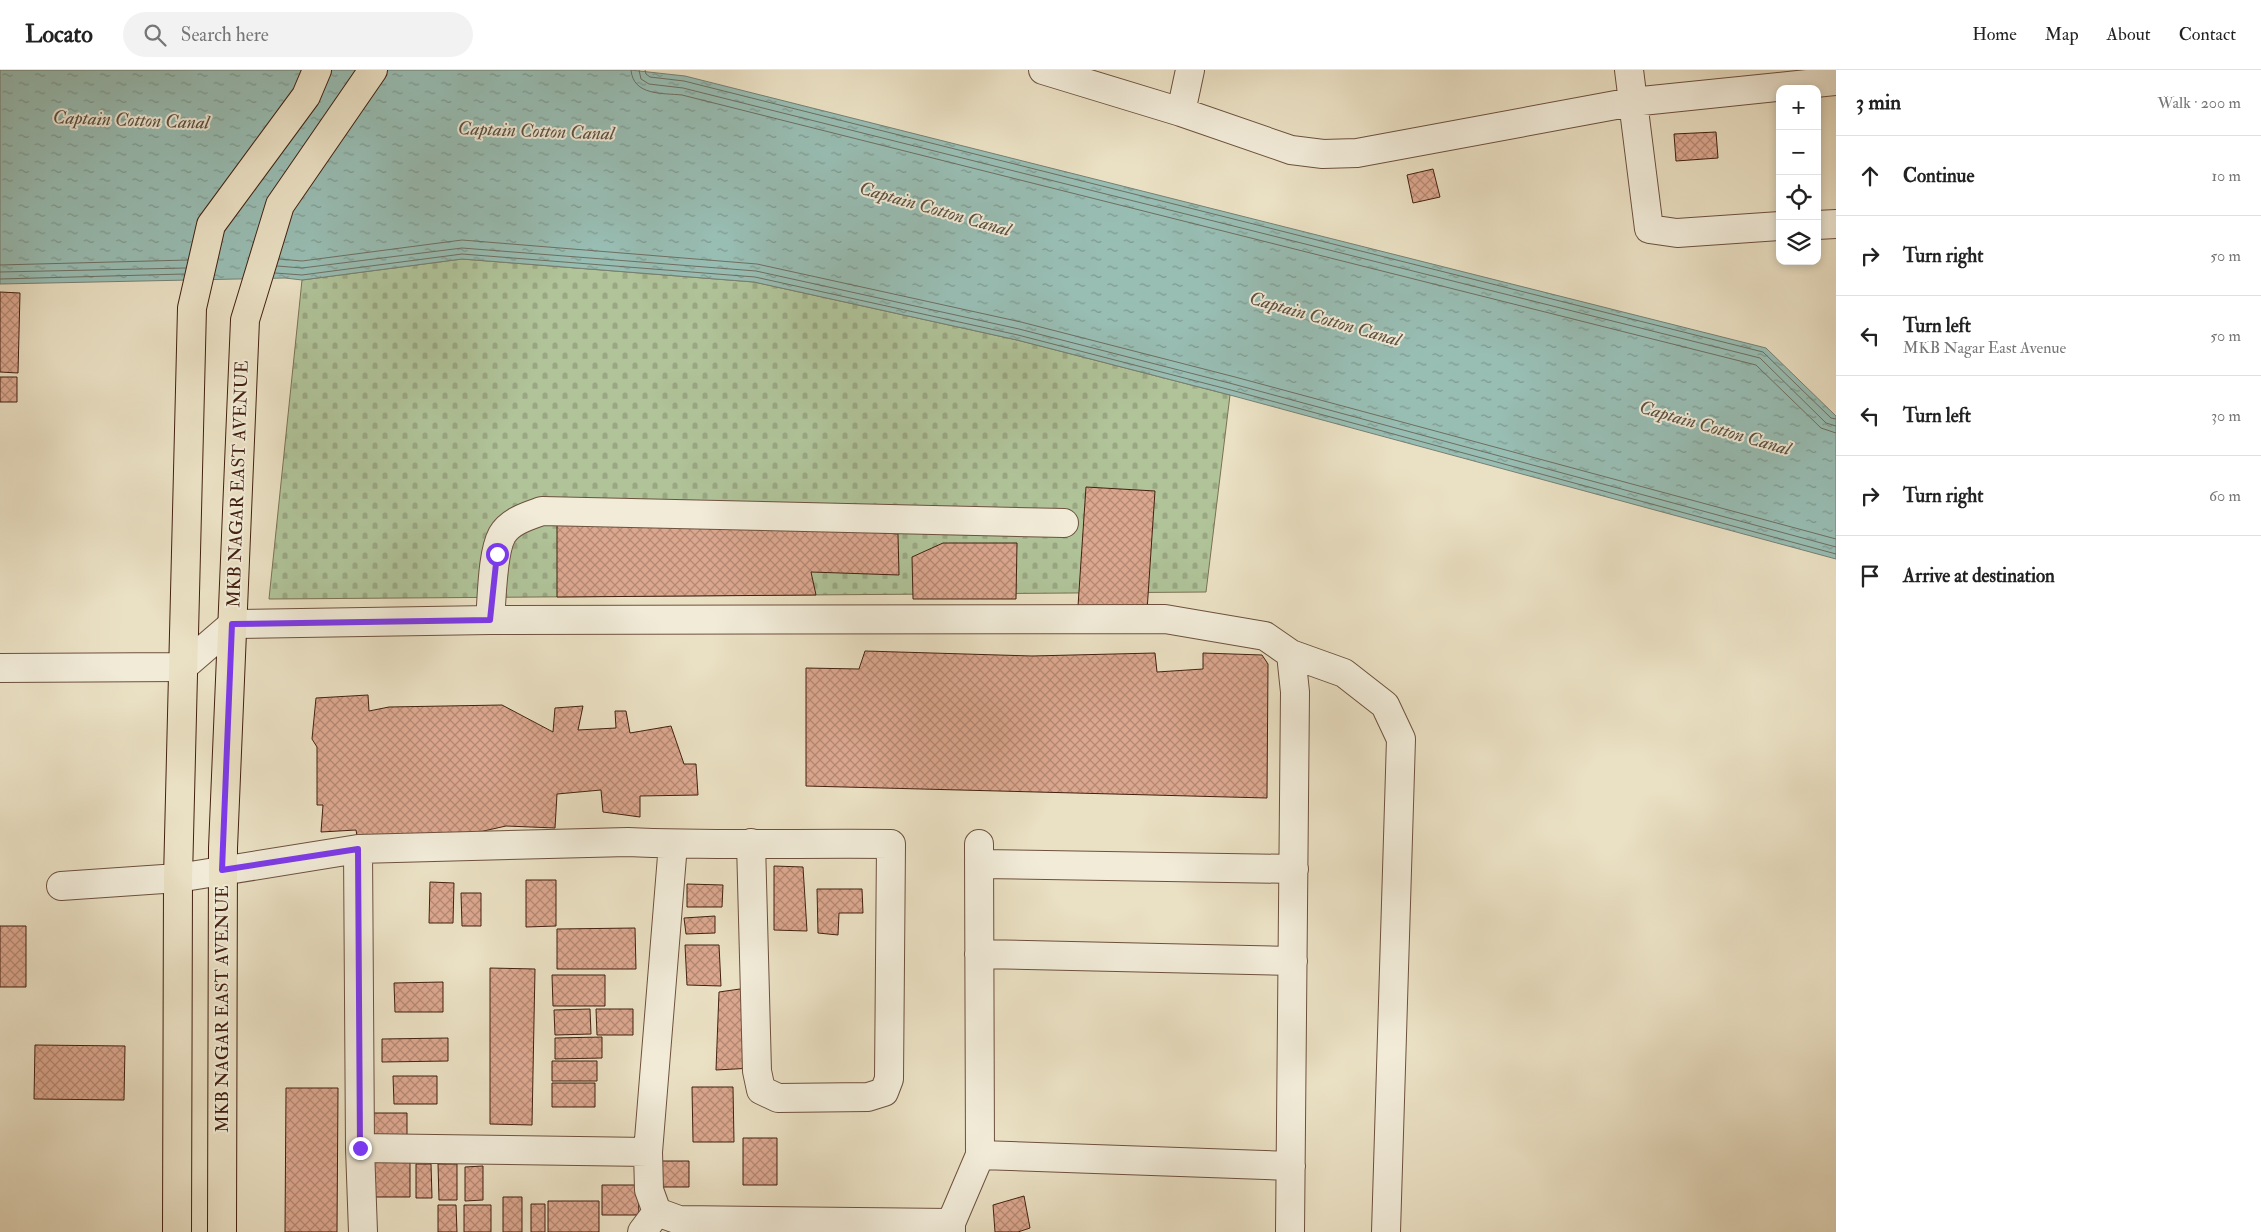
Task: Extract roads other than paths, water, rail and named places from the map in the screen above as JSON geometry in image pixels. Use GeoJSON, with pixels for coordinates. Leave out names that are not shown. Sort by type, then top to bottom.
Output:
{"type":"FeatureCollection","features":[{"type":"Feature","properties":{"kind":"main road"},"geometry":{"type":"LineString","coordinates":[[177,1232],[178,878],[192,308],[212,225],[306,96],[317,70]]}},
{"type":"Feature","properties":{"kind":"main road","name":"MKB NAGAR EAST AVENUE"},"geometry":{"type":"LineString","coordinates":[[222,1232],[222,870],[245,320],[280,205],[373,70]]}},
{"type":"Feature","properties":{"kind":"street"},"geometry":{"type":"LineString","coordinates":[[1043,70],[1181,112],[1292,150],[1322,154],[1357,153],[1632,102],[1805,76],[1836,80]]}},
{"type":"Feature","properties":{"kind":"street"},"geometry":{"type":"LineString","coordinates":[[1181,112],[1190,70]]}},
{"type":"Feature","properties":{"kind":"street"},"geometry":{"type":"LineString","coordinates":[[1629,70],[1649,229],[1677,233],[1776,226]]}},
{"type":"Feature","properties":{"kind":"street"},"geometry":{"type":"LineString","coordinates":[[1821,225],[1836,224]]}},
{"type":"Feature","properties":{"kind":"street"},"geometry":{"type":"LineString","coordinates":[[490,620],[497,554],[503,534],[520,518],[542,511],[1064,523]]}},
{"type":"Feature","properties":{"kind":"street"},"geometry":{"type":"LineString","coordinates":[[0,668],[183,667],[232,624],[490,620],[1165,619],[1265,636],[1292,654],[1344,673],[1385,705],[1401,739],[1386,1232]]}},
{"type":"Feature","properties":{"kind":"street"},"geometry":{"type":"LineString","coordinates":[[1290,1232],[1295,692],[1292,654]]}},
{"type":"Feature","properties":{"kind":"street"},"geometry":{"type":"LineString","coordinates":[[61,886],[178,878],[358,849],[628,842],[673,844],[751,843],[890,844],[889,1079],[884,1092],[868,1097],[778,1098],[761,1090],[757,1071],[751,843]]}},
{"type":"Feature","properties":{"kind":"street"},"geometry":{"type":"LineString","coordinates":[[673,844],[648,1152],[649,1190],[645,1226],[679,1220],[951,1227],[980,1155],[979,854],[1294,869]]}},
{"type":"Feature","properties":{"kind":"street"},"geometry":{"type":"LineString","coordinates":[[358,849],[360,1148],[363,1232]]}},
{"type":"Feature","properties":{"kind":"street"},"geometry":{"type":"LineString","coordinates":[[979,954],[1292,961]]}},
{"type":"Feature","properties":{"kind":"street"},"geometry":{"type":"LineString","coordinates":[[360,1148],[648,1152]]}},
{"type":"Feature","properties":{"kind":"street"},"geometry":{"type":"LineString","coordinates":[[980,1155],[1291,1166]]}},
{"type":"Feature","properties":{"kind":"water","name":"Captain Cotton Canal"},"geometry":{"type":"Polygon","coordinates":[[[0,70],[630,70],[685,76],[1766,348],[1836,416],[1836,559],[1230,395],[1017,340],[754,282],[462,259],[302,280],[285,278],[0,284],[0,70]]]}}]}
